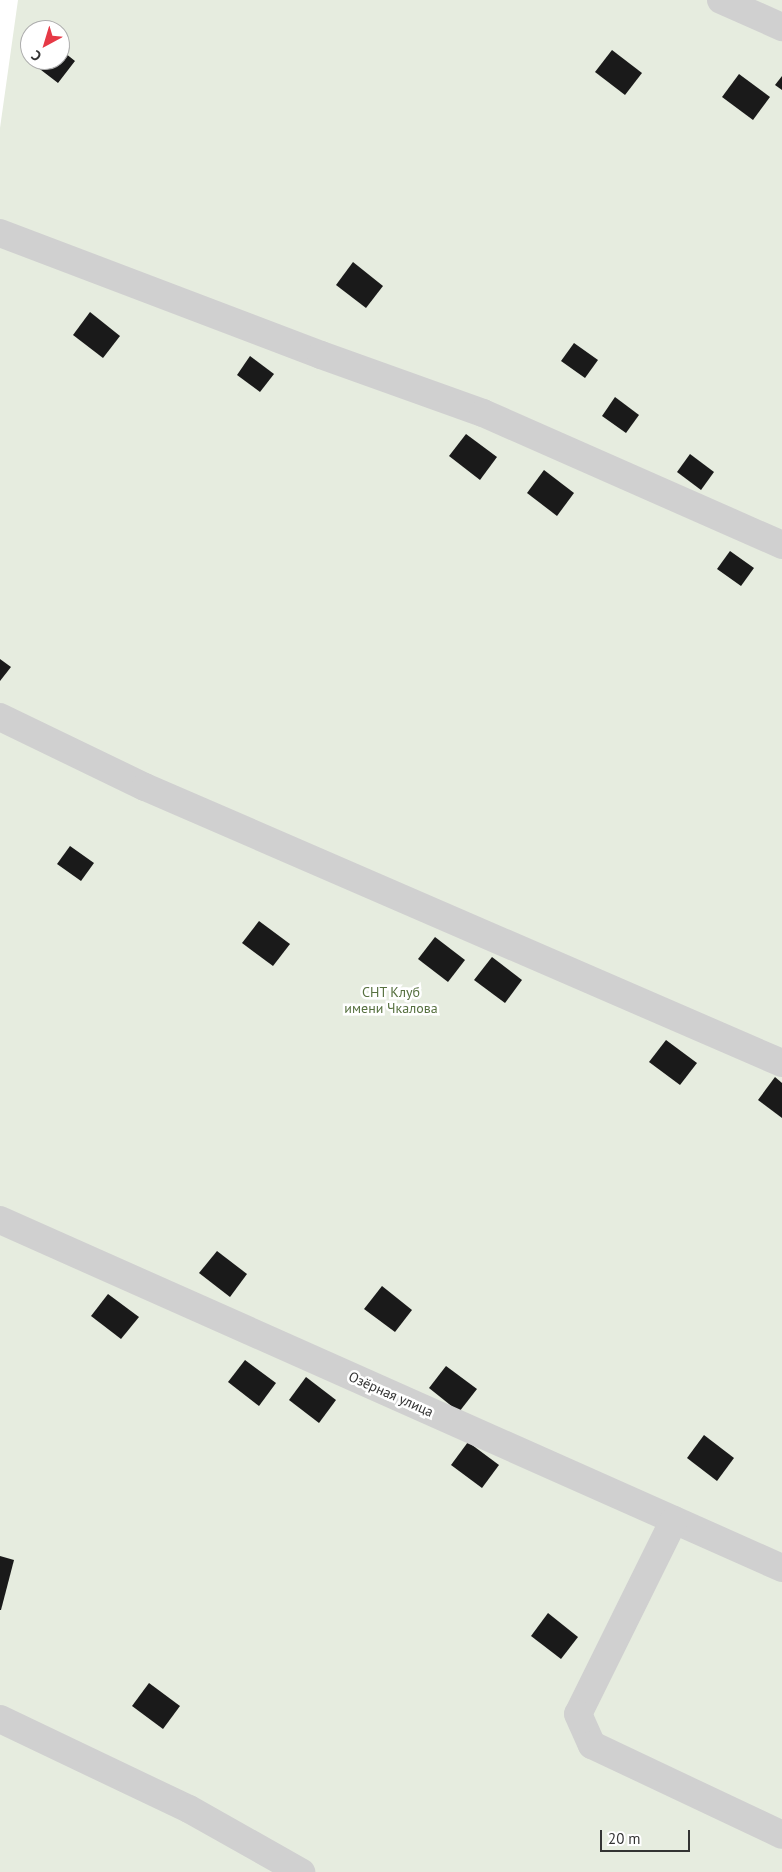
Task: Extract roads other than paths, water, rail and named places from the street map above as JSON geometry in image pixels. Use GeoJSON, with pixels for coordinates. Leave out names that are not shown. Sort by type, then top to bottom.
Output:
{"type":"FeatureCollection","features":[{"type":"Feature","properties":{"kind":"lane"},"geometry":{"type":"LineString","coordinates":[[720,0],[782,27]]}},
{"type":"Feature","properties":{"kind":"lane"},"geometry":{"type":"LineString","coordinates":[[0,233],[321,355],[484,413],[782,545]]}},
{"type":"Feature","properties":{"kind":"lane"},"geometry":{"type":"LineString","coordinates":[[0,717],[145,787],[782,1063]]}},
{"type":"Feature","properties":{"kind":"lane","name":"Озёрная улица"},"geometry":{"type":"LineString","coordinates":[[0,1220],[782,1568]]}},
{"type":"Feature","properties":{"kind":"lane"},"geometry":{"type":"LineString","coordinates":[[674,1520],[578,1714],[592,1745],[782,1835]]}},
{"type":"Feature","properties":{"kind":"lane"},"geometry":{"type":"LineString","coordinates":[[0,1719],[189,1809],[300,1872]]}},
{"type":"Feature","properties":{"kind":"park label","name":"СНТ Клуб имени Чкалова"},"geometry":{"type":"Point","coordinates":[391,1000]}}]}
